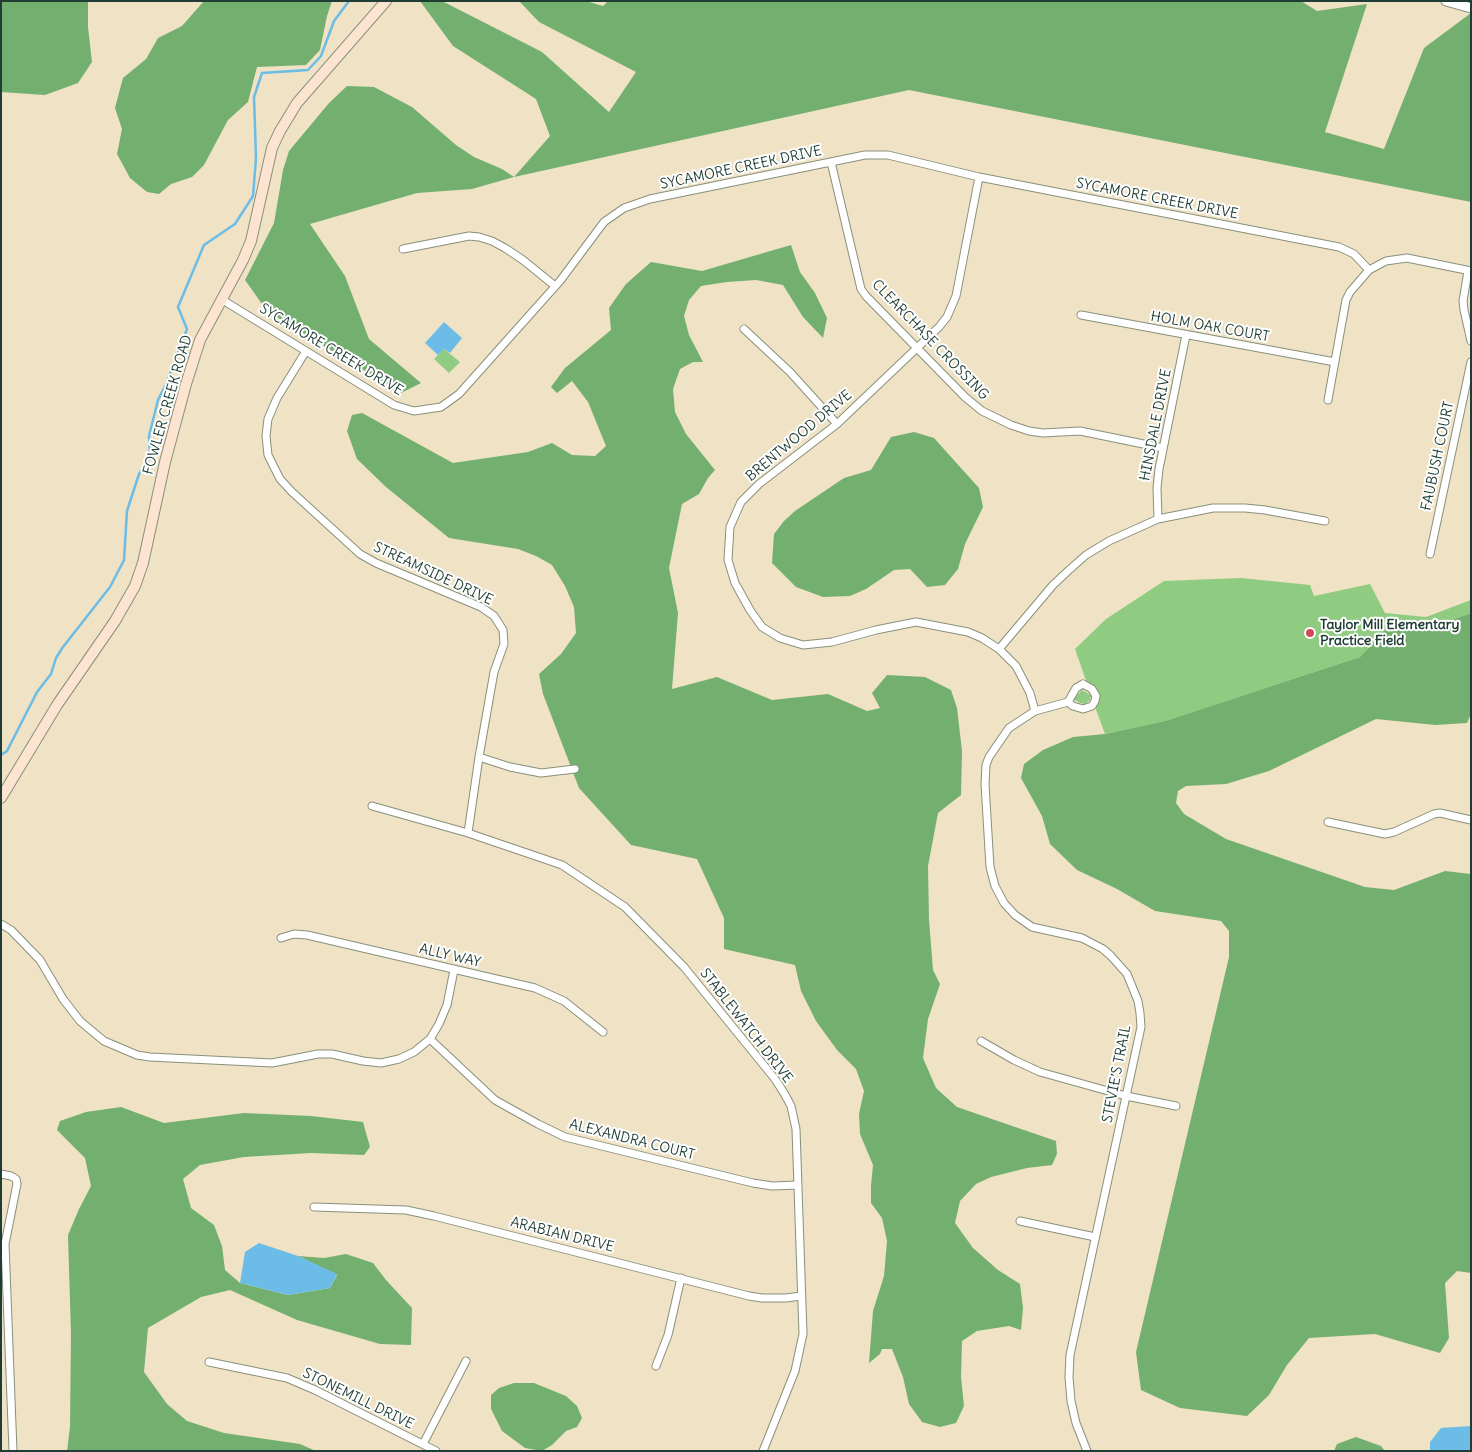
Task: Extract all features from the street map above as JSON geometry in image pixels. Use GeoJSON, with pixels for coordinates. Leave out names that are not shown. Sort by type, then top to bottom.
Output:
{"type":"FeatureCollection","features":[{"type":"Feature","properties":{"kind":"main road","name":"FOWLER CREEK ROAD"},"geometry":{"type":"LineString","coordinates":[[1,798],[57,706],[115,621],[135,586],[143,563],[161,476],[186,384],[200,340],[243,260],[251,241],[272,148],[288,116],[306,92],[386,1]]}},
{"type":"Feature","properties":{"kind":"street"},"geometry":{"type":"LineString","coordinates":[[1446,1],[1471,8]]}},
{"type":"Feature","properties":{"kind":"street","name":"SYCAMORE CREEK DRIVE"},"geometry":{"type":"LineString","coordinates":[[221,299],[394,405],[414,411],[441,407],[459,394],[555,286],[604,222],[624,208],[650,199],[865,155],[888,155],[979,177],[1340,247],[1354,254],[1369,270]]}},
{"type":"Feature","properties":{"kind":"street","name":"CLEARCHASE CROSSING"},"geometry":{"type":"LineString","coordinates":[[831,162],[861,289],[965,397],[982,411],[1011,425],[1043,432],[1080,430],[1163,448]]}},
{"type":"Feature","properties":{"kind":"street","name":"BRENTWOOD DRIVE"},"geometry":{"type":"LineString","coordinates":[[979,177],[952,309],[939,327],[918,348],[836,424],[759,484],[742,502],[730,527],[728,560],[735,582],[754,616],[762,627],[780,638],[803,645],[832,642],[916,622],[968,632],[999,649],[1016,666],[1030,692],[1035,712]]}},
{"type":"Feature","properties":{"kind":"street"},"geometry":{"type":"LineString","coordinates":[[403,249],[469,236],[479,237],[492,241],[511,252],[555,286]]}},
{"type":"Feature","properties":{"kind":"street"},"geometry":{"type":"LineString","coordinates":[[1328,400],[1346,300],[1354,286],[1369,270],[1386,261],[1407,258],[1469,271],[1463,301],[1471,341]]}},
{"type":"Feature","properties":{"kind":"street","name":"HOLM OAK COURT"},"geometry":{"type":"LineString","coordinates":[[1081,315],[1335,362]]}},
{"type":"Feature","properties":{"kind":"street"},"geometry":{"type":"LineString","coordinates":[[744,329],[790,372],[836,424]]}},
{"type":"Feature","properties":{"kind":"street","name":"HINSDALE DRIVE"},"geometry":{"type":"LineString","coordinates":[[1158,519],[1157,488],[1163,448],[1186,335]]}},
{"type":"Feature","properties":{"kind":"street","name":"STREAMSIDE DRIVE"},"geometry":{"type":"LineString","coordinates":[[306,351],[277,398],[268,419],[266,443],[270,461],[277,473],[288,488],[360,554],[376,563],[481,607],[490,612],[498,621],[502,630],[504,644],[494,672],[468,833]]}},
{"type":"Feature","properties":{"kind":"street","name":"FAUBUSH COURT"},"geometry":{"type":"LineString","coordinates":[[1430,554],[1471,362]]}},
{"type":"Feature","properties":{"kind":"street"},"geometry":{"type":"LineString","coordinates":[[999,649],[1053,585],[1086,555],[1108,541],[1158,519],[1213,508],[1245,508],[1273,511],[1325,522]]}},
{"type":"Feature","properties":{"kind":"street","name":"STEVIE’S TRAIL"},"geometry":{"type":"LineString","coordinates":[[1068,702],[1035,712],[1024,717],[1009,728],[992,750],[986,765],[986,794],[990,867],[992,877],[1004,903],[1024,923],[1041,930],[1082,938],[1112,956],[1127,974],[1138,1001],[1141,1027],[1070,1355],[1071,1401],[1076,1423],[1087,1451]]}},
{"type":"Feature","properties":{"kind":"street"},"geometry":{"type":"LineString","coordinates":[[479,757],[541,774],[575,768]]}},
{"type":"Feature","properties":{"kind":"street","name":"STABLEWATCH DRIVE"},"geometry":{"type":"LineString","coordinates":[[372,806],[468,833],[562,865],[625,907],[684,967],[775,1079],[792,1106],[796,1130],[803,1334],[795,1371],[763,1451]]}},
{"type":"Feature","properties":{"kind":"street"},"geometry":{"type":"LineString","coordinates":[[1328,822],[1385,834],[1440,813],[1471,820]]}},
{"type":"Feature","properties":{"kind":"street"},"geometry":{"type":"LineString","coordinates":[[1,924],[11,930],[40,960],[62,999],[80,1021],[104,1041],[137,1055],[150,1057],[272,1063],[318,1054],[332,1054],[363,1062],[381,1063],[399,1059],[414,1052],[430,1039],[447,1005],[454,970]]}},
{"type":"Feature","properties":{"kind":"street","name":"ALLY WAY"},"geometry":{"type":"LineString","coordinates":[[281,938],[294,934],[307,935],[535,988],[548,992],[579,1012],[603,1032]]}},
{"type":"Feature","properties":{"kind":"street","name":"ALEXANDRA COURT"},"geometry":{"type":"LineString","coordinates":[[430,1039],[495,1100],[538,1124],[565,1136],[753,1183],[772,1186],[798,1185]]}},
{"type":"Feature","properties":{"kind":"street"},"geometry":{"type":"LineString","coordinates":[[981,1041],[1040,1072],[1126,1096],[1176,1106]]}},
{"type":"Feature","properties":{"kind":"street"},"geometry":{"type":"LineString","coordinates":[[1,1174],[16,1179],[17,1184],[5,1244],[5,1346],[13,1451]]}},
{"type":"Feature","properties":{"kind":"street","name":"ARABIAN DRIVE"},"geometry":{"type":"LineString","coordinates":[[314,1207],[406,1210],[762,1298],[801,1296]]}},
{"type":"Feature","properties":{"kind":"street"},"geometry":{"type":"LineString","coordinates":[[1020,1221],[1095,1237]]}},
{"type":"Feature","properties":{"kind":"street"},"geometry":{"type":"LineString","coordinates":[[656,1366],[668,1336],[681,1278]]}},
{"type":"Feature","properties":{"kind":"street"},"geometry":{"type":"LineString","coordinates":[[423,1444],[466,1361]]}},
{"type":"Feature","properties":{"kind":"street","name":"STONEMILL DRIVE"},"geometry":{"type":"LineString","coordinates":[[209,1362],[287,1378],[315,1390],[436,1451]]}},
{"type":"Feature","properties":{"kind":"green space"},"geometry":{"type":"Polygon","coordinates":[[[1,1],[88,1],[88,27],[92,62],[78,83],[45,95],[1,92],[1,1]]]}},
{"type":"Feature","properties":{"kind":"green space"},"geometry":{"type":"Polygon","coordinates":[[[204,1],[332,1],[320,50],[306,65],[257,67],[248,102],[228,120],[204,165],[192,177],[171,184],[159,194],[147,192],[130,178],[117,154],[122,129],[115,108],[123,78],[146,59],[158,38],[182,26],[204,1]]]}},
{"type":"Feature","properties":{"kind":"green space"},"geometry":{"type":"Polygon","coordinates":[[[420,1],[442,1],[542,52],[609,112],[636,72],[539,22],[519,1],[586,1],[603,6],[608,1],[1301,1],[1317,11],[1367,4],[1325,132],[1384,149],[1424,48],[1471,13],[1471,202],[909,90],[514,177],[550,136],[536,99],[453,46],[420,1]]]}},
{"type":"Feature","properties":{"kind":"green space"},"geometry":{"type":"Polygon","coordinates":[[[347,86],[374,87],[412,107],[456,145],[474,157],[502,169],[514,177],[472,189],[417,193],[310,224],[345,276],[369,339],[421,383],[401,393],[267,311],[245,280],[274,223],[283,170],[289,151],[329,103],[347,86]]]}},
{"type":"Feature","properties":{"kind":"green space"},"geometry":{"type":"Polygon","coordinates":[[[791,245],[800,272],[815,293],[827,318],[823,338],[803,317],[783,285],[756,280],[701,286],[689,300],[684,316],[689,335],[703,362],[693,362],[680,369],[673,389],[675,412],[686,434],[715,470],[699,494],[682,504],[669,568],[678,613],[672,689],[717,677],[772,700],[828,694],[867,711],[880,708],[872,693],[887,675],[925,677],[951,690],[957,708],[962,751],[961,795],[938,813],[928,866],[929,920],[933,970],[940,984],[928,1019],[923,1058],[936,1088],[957,1107],[1056,1141],[1057,1154],[1052,1165],[1027,1168],[991,1177],[976,1184],[960,1201],[955,1223],[973,1248],[998,1270],[1020,1284],[1023,1308],[1021,1330],[1009,1326],[977,1331],[962,1341],[961,1377],[964,1406],[956,1423],[940,1427],[922,1422],[909,1404],[903,1377],[892,1349],[882,1349],[880,1354],[869,1363],[873,1311],[884,1276],[887,1241],[882,1218],[871,1203],[873,1165],[860,1134],[859,1114],[864,1091],[856,1069],[837,1050],[816,1021],[801,991],[795,965],[724,949],[724,918],[697,859],[631,845],[579,788],[543,694],[539,674],[561,654],[576,633],[574,607],[565,586],[552,565],[518,549],[449,538],[386,487],[357,459],[347,431],[352,415],[362,413],[453,463],[528,452],[552,443],[572,455],[595,456],[606,446],[588,402],[572,381],[557,393],[551,387],[565,368],[611,330],[609,308],[626,284],[651,262],[702,271],[791,245]]]}},
{"type":"Feature","properties":{"kind":"green space"},"geometry":{"type":"Polygon","coordinates":[[[444,349],[460,362],[449,373],[434,359],[444,349]]]}},
{"type":"Feature","properties":{"kind":"green space"},"geometry":{"type":"Polygon","coordinates":[[[914,432],[934,438],[979,488],[983,507],[965,544],[958,569],[945,585],[927,587],[910,569],[894,570],[866,589],[850,596],[823,597],[796,587],[772,563],[774,534],[795,511],[844,478],[871,470],[891,437],[914,432]]]}},
{"type":"Feature","properties":{"kind":"green space"},"geometry":{"type":"Polygon","coordinates":[[[1241,578],[1310,585],[1314,596],[1370,584],[1385,613],[1426,617],[1471,600],[1471,613],[1426,629],[1386,629],[1360,657],[1165,721],[1105,734],[1091,696],[1090,700],[1085,704],[1073,699],[1082,690],[1091,695],[1075,649],[1106,619],[1164,581],[1241,578]]]}},
{"type":"Feature","properties":{"kind":"green space"},"geometry":{"type":"Polygon","coordinates":[[[1471,613],[1471,714],[1467,723],[1435,725],[1376,719],[1269,771],[1226,784],[1186,786],[1178,791],[1176,803],[1184,814],[1226,839],[1365,887],[1394,890],[1445,871],[1471,874],[1471,1273],[1457,1271],[1445,1283],[1449,1338],[1440,1353],[1375,1334],[1309,1338],[1287,1365],[1269,1395],[1247,1416],[1180,1408],[1141,1390],[1136,1352],[1229,957],[1229,931],[1221,921],[1155,911],[1117,889],[1077,870],[1050,844],[1042,816],[1021,778],[1024,764],[1043,750],[1073,737],[1105,734],[1165,721],[1360,657],[1386,629],[1426,629],[1471,613]]]}},
{"type":"Feature","properties":{"kind":"green space"},"geometry":{"type":"Polygon","coordinates":[[[121,1107],[164,1123],[244,1113],[311,1116],[363,1122],[370,1147],[364,1155],[311,1153],[244,1157],[200,1165],[183,1179],[191,1208],[214,1225],[222,1246],[225,1270],[240,1283],[288,1295],[330,1288],[337,1275],[298,1256],[324,1258],[346,1254],[373,1263],[412,1308],[411,1345],[380,1344],[297,1320],[230,1290],[201,1297],[148,1328],[144,1372],[167,1404],[187,1421],[224,1433],[300,1444],[316,1451],[67,1451],[70,1427],[71,1334],[68,1235],[91,1186],[85,1158],[57,1130],[60,1121],[86,1112],[121,1107]]]}},
{"type":"Feature","properties":{"kind":"green space"},"geometry":{"type":"Polygon","coordinates":[[[514,1383],[534,1383],[566,1396],[577,1406],[582,1418],[577,1427],[566,1431],[552,1445],[542,1451],[525,1448],[502,1431],[491,1409],[491,1395],[499,1388],[514,1383]]]}},
{"type":"Feature","properties":{"kind":"green space"},"geometry":{"type":"Polygon","coordinates":[[[1356,1437],[1381,1446],[1385,1451],[1334,1451],[1337,1444],[1356,1437]]]}},
{"type":"Feature","properties":{"kind":"water"},"geometry":{"type":"Polygon","coordinates":[[[444,322],[462,338],[450,353],[444,349],[438,355],[425,343],[444,322]]]}},
{"type":"Feature","properties":{"kind":"water"},"geometry":{"type":"Polygon","coordinates":[[[259,1243],[298,1256],[337,1274],[330,1288],[288,1295],[240,1283],[245,1252],[259,1243]]]}},
{"type":"Feature","properties":{"kind":"water"},"geometry":{"type":"Polygon","coordinates":[[[1471,1426],[1471,1451],[1430,1451],[1430,1442],[1441,1428],[1471,1426]]]}},
{"type":"Feature","properties":{"kind":"waterway"},"geometry":{"type":"LineString","coordinates":[[1,755],[7,751],[37,692],[51,674],[56,658],[110,587],[124,560],[127,511],[139,474],[150,457],[149,436],[158,400],[167,382],[187,329],[178,307],[204,245],[235,224],[253,196],[256,158],[254,97],[262,73],[308,70],[321,56],[334,21],[349,1]]}},
{"type":"Feature","properties":{"kind":"place","name":"Taylor Mill Elementary Practice Field"},"geometry":{"type":"Point","coordinates":[1310,633]}}]}
